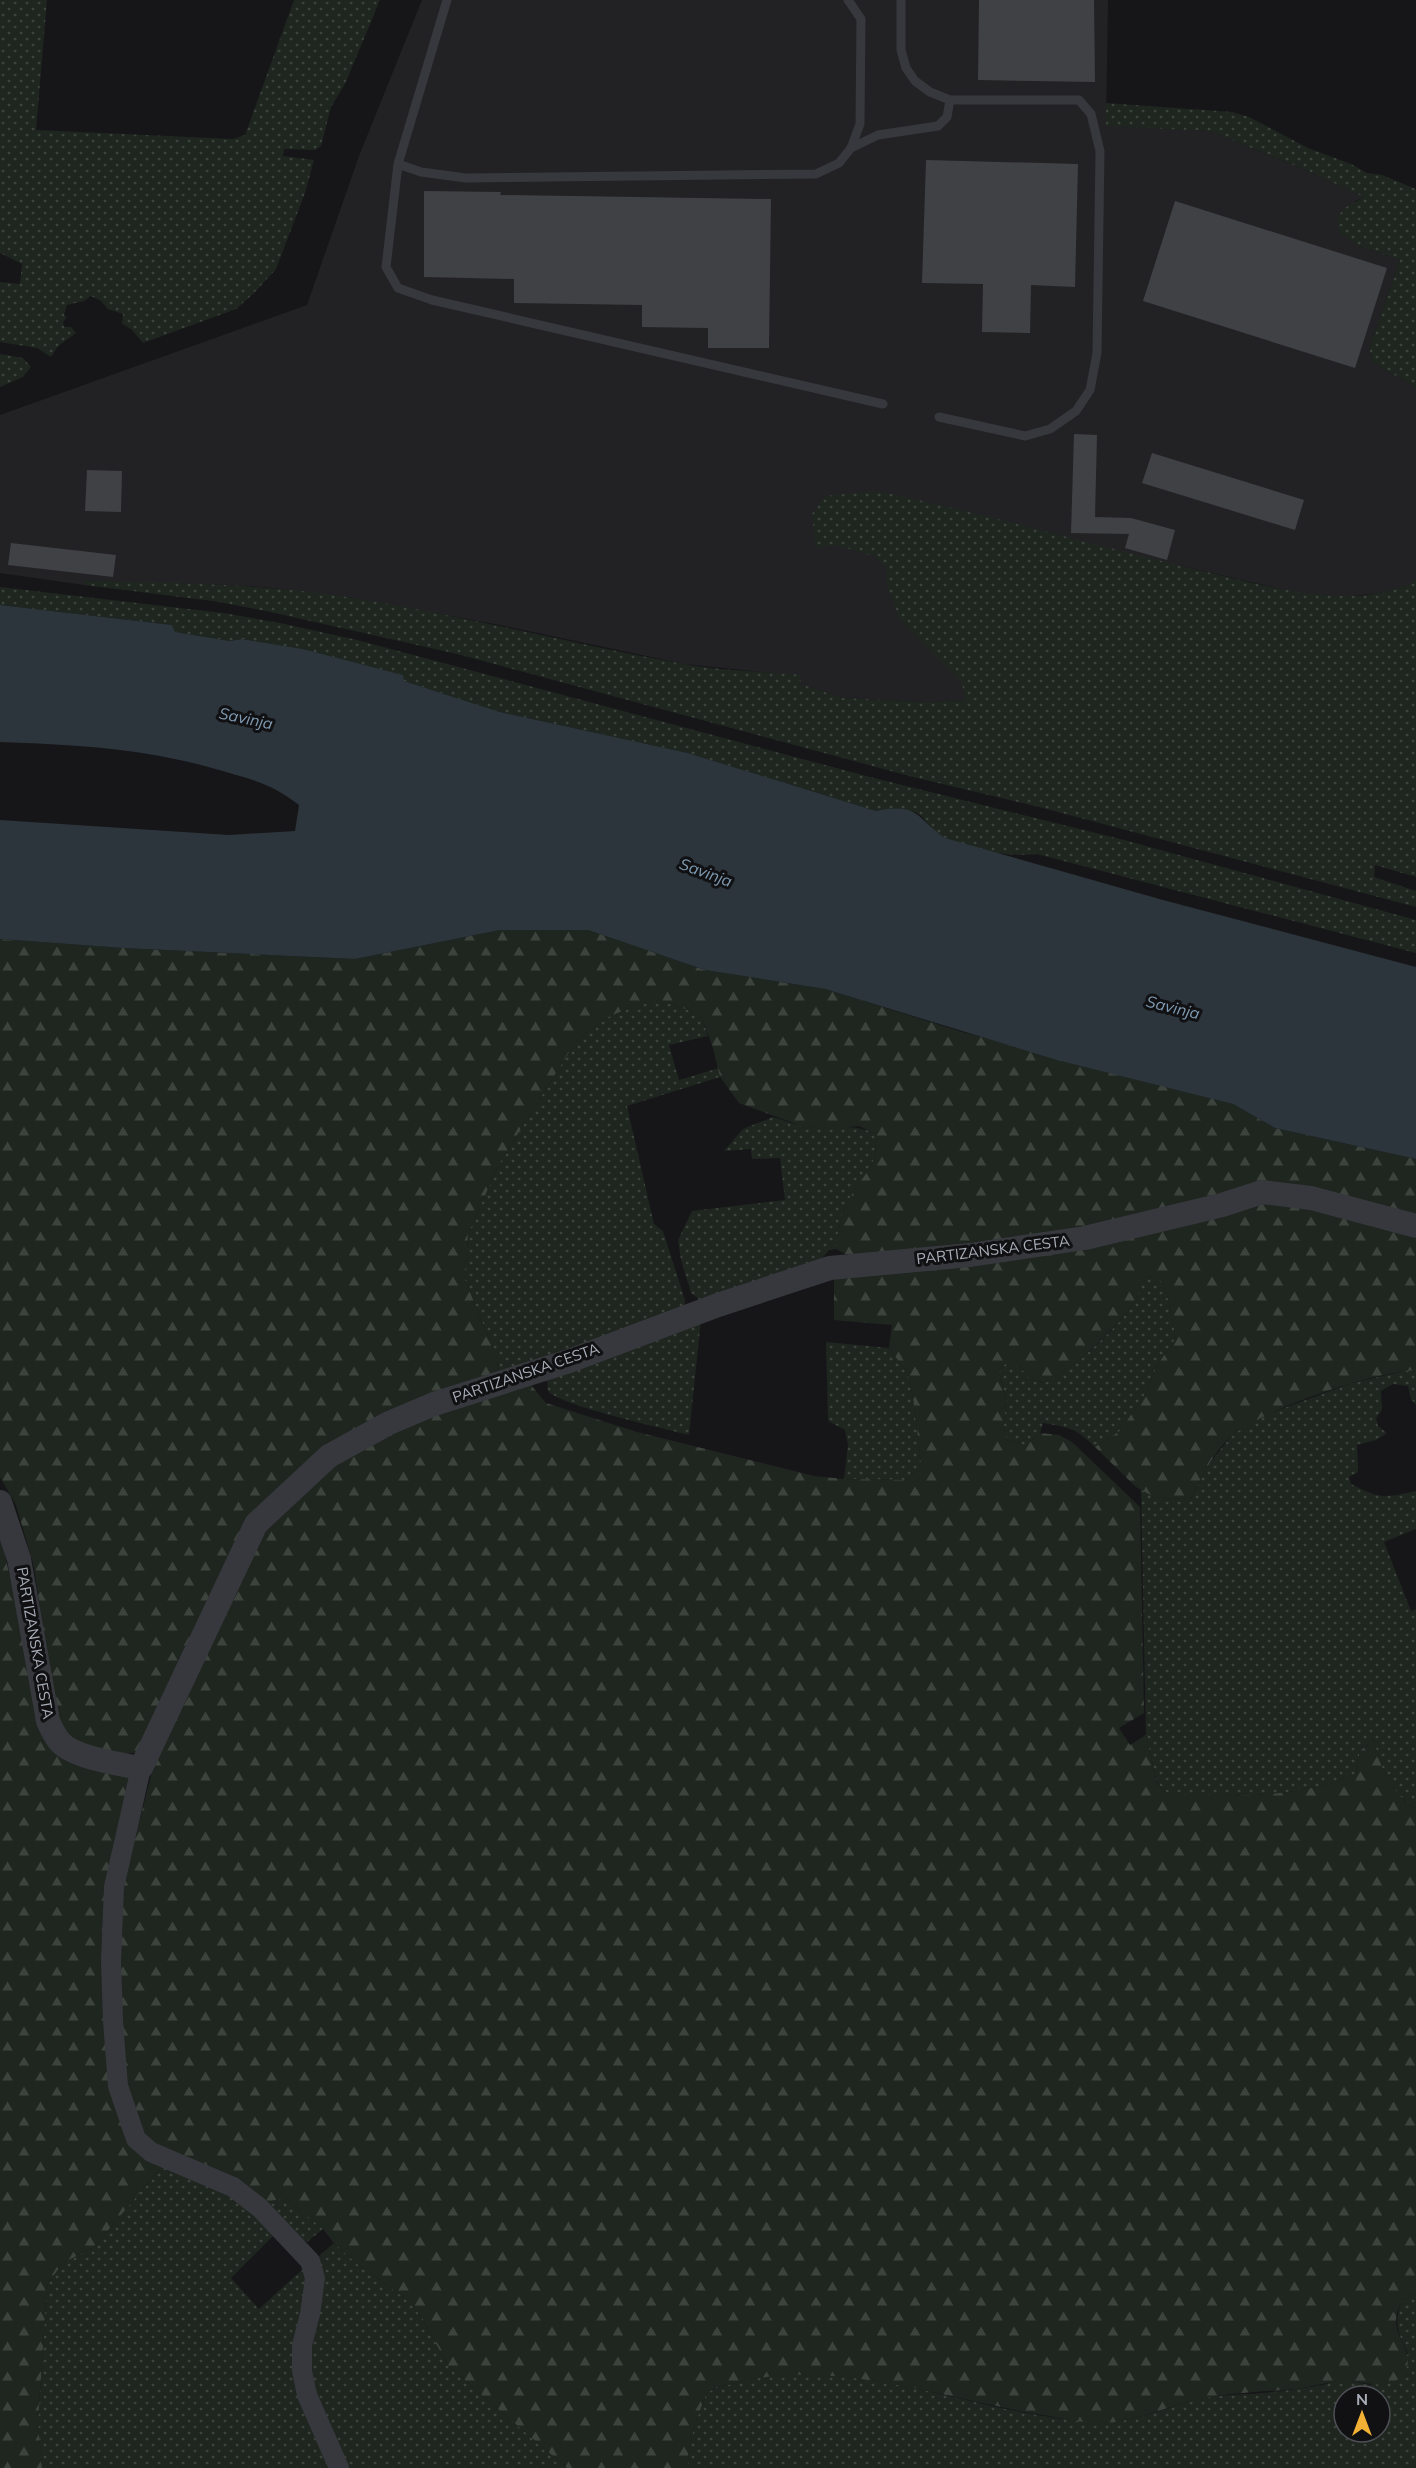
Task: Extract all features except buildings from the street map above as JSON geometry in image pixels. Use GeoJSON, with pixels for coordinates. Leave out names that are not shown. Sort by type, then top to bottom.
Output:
{"type":"FeatureCollection","features":[{"type":"Feature","properties":{"kind":"street","name":"PARTIZANSKA CESTA"},"geometry":{"type":"LineString","coordinates":[[0,1502],[19,1559],[48,1722],[61,1744],[83,1755],[141,1768],[256,1524],[329,1456],[388,1423],[434,1404],[568,1360],[718,1305],[830,1268],[970,1255],[1085,1238],[1222,1205],[1262,1192],[1311,1198],[1416,1226]]}},
{"type":"Feature","properties":{"kind":"street"},"geometry":{"type":"LineString","coordinates":[[141,1768],[114,1887],[111,1962],[112,2021],[118,2086],[136,2139],[151,2152],[233,2187],[260,2208],[310,2261],[315,2278],[302,2345],[302,2372],[307,2395],[339,2468]]}},
{"type":"Feature","properties":{"kind":"lane"},"geometry":{"type":"LineString","coordinates":[[447,0],[398,164],[386,267],[398,288],[432,300],[883,404]]}},
{"type":"Feature","properties":{"kind":"lane"},"geometry":{"type":"LineString","coordinates":[[398,164],[421,172],[466,178],[816,174],[838,163],[851,148],[860,124],[861,19],[848,0]]}},
{"type":"Feature","properties":{"kind":"lane"},"geometry":{"type":"LineString","coordinates":[[901,0],[901,50],[906,68],[915,81],[930,92],[950,99],[1079,100],[1090,114],[1100,151],[1097,353],[1090,390],[1076,411],[1050,429],[1025,436],[939,417]]}},
{"type":"Feature","properties":{"kind":"lane"},"geometry":{"type":"LineString","coordinates":[[851,148],[878,135],[938,126],[947,117],[950,99]]}},
{"type":"Feature","properties":{"kind":"shaded area"},"geometry":{"type":"Polygon","coordinates":[[[422,0],[1108,0],[1106,125],[1210,131],[1365,197],[1355,201],[1359,246],[1400,260],[1369,349],[1373,363],[1416,387],[1416,581],[1403,588],[1344,597],[1298,593],[1178,565],[965,700],[927,702],[843,698],[799,684],[801,676],[684,664],[500,625],[341,596],[264,587],[223,585],[84,581],[84,585],[0,573],[0,415],[307,305],[359,156],[422,0]]]}},
{"type":"Feature","properties":{"kind":"green space"},"geometry":{"type":"Polygon","coordinates":[[[0,0],[47,0],[36,130],[233,139],[245,135],[294,0],[380,0],[345,84],[331,107],[321,146],[315,150],[284,149],[283,156],[314,160],[305,193],[276,269],[236,309],[143,343],[131,329],[122,324],[123,314],[108,309],[101,301],[91,296],[84,301],[67,305],[64,327],[71,327],[76,333],[58,346],[51,357],[37,348],[0,342],[0,282],[20,284],[22,264],[0,253],[0,0]]]}},
{"type":"Feature","properties":{"kind":"green space"},"geometry":{"type":"Polygon","coordinates":[[[1106,103],[1232,112],[1249,117],[1308,148],[1351,164],[1367,173],[1382,175],[1416,189],[1416,387],[1373,363],[1369,349],[1400,260],[1359,246],[1340,233],[1337,219],[1343,209],[1364,197],[1306,170],[1210,131],[1106,126],[1106,103]]]}},
{"type":"Feature","properties":{"kind":"green space"},"geometry":{"type":"Polygon","coordinates":[[[0,354],[23,358],[31,367],[23,377],[0,387],[0,354]]]}},
{"type":"Feature","properties":{"kind":"green space"},"geometry":{"type":"Polygon","coordinates":[[[877,491],[1285,590],[1322,595],[1360,596],[1389,591],[1416,581],[1416,877],[1375,865],[1374,877],[1416,891],[1416,907],[1039,807],[913,777],[457,654],[213,601],[84,585],[84,581],[213,584],[341,596],[427,611],[684,664],[727,670],[801,675],[800,684],[843,698],[927,702],[965,700],[962,683],[900,620],[887,586],[886,567],[876,557],[837,545],[816,548],[812,514],[825,496],[877,491]]]}},
{"type":"Feature","properties":{"kind":"green space"},"geometry":{"type":"Polygon","coordinates":[[[0,587],[223,613],[357,640],[870,777],[1124,840],[1416,920],[1416,953],[1037,854],[1002,854],[978,850],[941,836],[920,815],[912,811],[897,809],[876,811],[688,753],[500,712],[404,681],[402,675],[303,649],[242,639],[230,641],[174,632],[172,625],[0,605],[0,587]]]}},
{"type":"Feature","properties":{"kind":"green space"},"geometry":{"type":"Polygon","coordinates":[[[500,930],[588,930],[705,970],[825,989],[959,1031],[1233,1104],[1275,1128],[1416,1159],[1416,1219],[1315,1190],[1085,1230],[891,1255],[845,1254],[836,1249],[840,1221],[856,1187],[873,1160],[876,1144],[874,1133],[859,1126],[833,1128],[801,1126],[739,1103],[720,1077],[713,1048],[701,1015],[672,1004],[639,1004],[608,1017],[576,1041],[499,1164],[468,1234],[465,1280],[497,1358],[498,1375],[431,1398],[249,1520],[139,1752],[95,1749],[72,1740],[56,1720],[34,1567],[16,1505],[0,1477],[0,939],[123,948],[355,959],[500,930]]]}},
{"type":"Feature","properties":{"kind":"green space"},"geometry":{"type":"Polygon","coordinates":[[[639,1004],[672,1004],[701,1015],[708,1036],[669,1045],[679,1080],[719,1068],[720,1077],[627,1106],[654,1224],[663,1231],[685,1300],[684,1309],[498,1375],[497,1358],[465,1280],[468,1234],[499,1164],[576,1041],[608,1017],[639,1004]]]}},
{"type":"Feature","properties":{"kind":"green space"},"geometry":{"type":"Polygon","coordinates":[[[773,1117],[793,1124],[814,1127],[848,1127],[874,1133],[876,1144],[873,1160],[845,1209],[836,1249],[829,1250],[817,1264],[700,1300],[691,1293],[681,1260],[678,1240],[692,1211],[785,1200],[780,1158],[752,1159],[751,1149],[724,1151],[743,1129],[773,1117]]]}},
{"type":"Feature","properties":{"kind":"green space"},"geometry":{"type":"Polygon","coordinates":[[[1269,1201],[1416,1232],[1416,1370],[1349,1384],[1295,1403],[1249,1424],[1234,1434],[1220,1448],[1191,1499],[1156,1498],[1136,1487],[1095,1447],[1120,1431],[1145,1394],[1158,1364],[1174,1341],[1175,1331],[1165,1286],[1156,1276],[1145,1277],[1131,1307],[1121,1320],[1090,1350],[1056,1377],[1045,1383],[1030,1379],[1019,1366],[1005,1364],[999,1372],[1006,1402],[1004,1425],[1006,1440],[1026,1446],[1040,1433],[1059,1435],[1072,1442],[1140,1507],[1144,1713],[1119,1728],[1130,1745],[1146,1735],[1157,1784],[1171,1796],[1265,1794],[1312,1788],[1356,1774],[1360,1751],[1374,1739],[1379,1759],[1393,1788],[1416,1808],[1416,2293],[1401,2302],[1396,2316],[1398,2333],[1408,2358],[1405,2371],[1392,2382],[1375,2384],[1341,2381],[1296,2389],[1225,2395],[1189,2402],[1123,2421],[1096,2423],[1037,2414],[872,2380],[788,2375],[747,2380],[707,2392],[691,2439],[688,2468],[567,2468],[448,2366],[423,2319],[409,2301],[356,2263],[334,2243],[323,2229],[286,2198],[262,2203],[141,2138],[125,2078],[118,2011],[122,1888],[152,1772],[265,1527],[335,1464],[392,1430],[518,1383],[531,1385],[546,1403],[637,1432],[814,1476],[912,1480],[922,1471],[913,1398],[908,1374],[889,1348],[892,1325],[834,1320],[834,1279],[1269,1201]]]}},
{"type":"Feature","properties":{"kind":"green space"},"geometry":{"type":"Polygon","coordinates":[[[1156,1276],[1165,1286],[1175,1331],[1174,1341],[1158,1364],[1145,1394],[1120,1431],[1095,1447],[1072,1430],[1043,1423],[1040,1433],[1026,1446],[1006,1440],[1004,1425],[1006,1401],[999,1372],[1005,1364],[1019,1366],[1030,1379],[1044,1383],[1055,1377],[1090,1351],[1121,1320],[1134,1303],[1145,1277],[1156,1276]]]}},
{"type":"Feature","properties":{"kind":"green space"},"geometry":{"type":"Polygon","coordinates":[[[701,1319],[689,1435],[591,1410],[557,1397],[548,1391],[547,1378],[701,1319]]]}},
{"type":"Feature","properties":{"kind":"green space"},"geometry":{"type":"Polygon","coordinates":[[[826,1342],[889,1348],[908,1374],[922,1471],[913,1480],[844,1479],[848,1445],[845,1430],[828,1421],[826,1342]]]}},
{"type":"Feature","properties":{"kind":"green space"},"geometry":{"type":"Polygon","coordinates":[[[1416,1370],[1416,1405],[1411,1399],[1408,1386],[1393,1384],[1381,1391],[1382,1410],[1376,1418],[1378,1426],[1387,1433],[1376,1440],[1357,1445],[1358,1472],[1349,1477],[1351,1484],[1376,1495],[1389,1496],[1416,1491],[1416,1529],[1384,1542],[1411,1611],[1416,1609],[1416,1808],[1393,1788],[1379,1759],[1374,1739],[1360,1751],[1356,1774],[1335,1782],[1289,1792],[1170,1796],[1157,1783],[1146,1735],[1141,1489],[1156,1498],[1191,1499],[1206,1468],[1232,1435],[1257,1418],[1349,1384],[1416,1370]]]}},
{"type":"Feature","properties":{"kind":"green space"},"geometry":{"type":"Polygon","coordinates":[[[0,1533],[27,1653],[37,1723],[131,1778],[108,1885],[111,2081],[163,2165],[94,2247],[63,2263],[47,2284],[38,2423],[42,2468],[0,2468],[0,1533]]]}},
{"type":"Feature","properties":{"kind":"green space"},"geometry":{"type":"Polygon","coordinates":[[[163,2165],[241,2198],[277,2232],[231,2278],[259,2309],[304,2268],[307,2288],[298,2332],[334,2468],[42,2468],[38,2423],[47,2284],[63,2263],[94,2247],[163,2165]]]}},
{"type":"Feature","properties":{"kind":"green space"},"geometry":{"type":"Polygon","coordinates":[[[286,2198],[323,2229],[307,2242],[293,2235],[262,2203],[286,2198]]]}},
{"type":"Feature","properties":{"kind":"green space"},"geometry":{"type":"Polygon","coordinates":[[[334,2243],[356,2263],[409,2301],[423,2319],[448,2366],[567,2468],[343,2468],[308,2370],[318,2257],[334,2243]]]}},
{"type":"Feature","properties":{"kind":"green space"},"geometry":{"type":"Polygon","coordinates":[[[1416,2293],[1416,2468],[688,2468],[691,2439],[707,2392],[755,2378],[803,2374],[852,2377],[901,2385],[1047,2417],[1095,2422],[1135,2418],[1187,2402],[1216,2396],[1297,2389],[1347,2380],[1366,2384],[1332,2384],[1332,2444],[1392,2444],[1392,2384],[1372,2384],[1408,2354],[1398,2329],[1401,2302],[1416,2293]]]}},
{"type":"Feature","properties":{"kind":"water","name":"Savinja"},"geometry":{"type":"Polygon","coordinates":[[[0,605],[172,625],[175,632],[230,641],[242,639],[303,649],[403,675],[404,681],[500,712],[688,753],[876,811],[909,810],[945,838],[1163,900],[1416,967],[1416,1159],[1275,1128],[1233,1104],[1057,1060],[825,989],[705,970],[588,930],[500,930],[355,959],[123,948],[0,939],[0,820],[229,835],[295,831],[299,805],[261,783],[164,757],[83,746],[0,742],[0,605]]]}}]}
